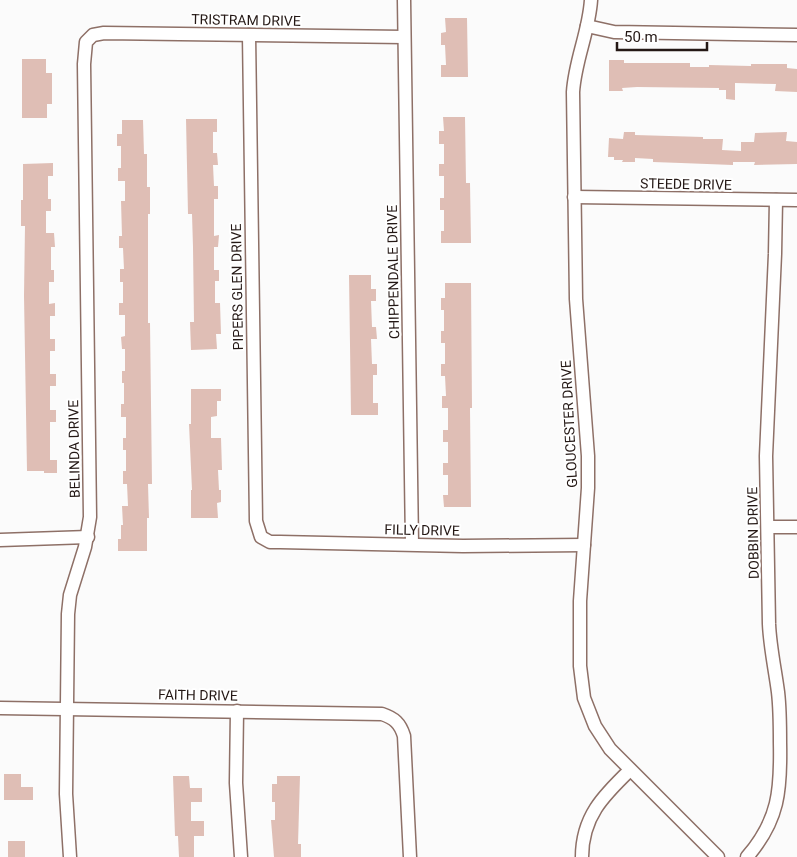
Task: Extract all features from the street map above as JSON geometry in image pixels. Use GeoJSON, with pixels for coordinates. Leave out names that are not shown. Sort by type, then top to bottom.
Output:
{"type":"FeatureCollection","features":[{"type":"Feature","properties":{"kind":"street","name":"CHIPPENDALE DRIVE"},"geometry":{"type":"LineString","coordinates":[[404,0],[412,544]]}},
{"type":"Feature","properties":{"kind":"street","name":"GLOUCESTER DRIVE"},"geometry":{"type":"LineString","coordinates":[[591,0],[574,81],[576,299],[588,456],[580,601],[580,666],[584,698],[588,712],[598,732],[610,749],[718,857]]}},
{"type":"Feature","properties":{"kind":"street"},"geometry":{"type":"LineString","coordinates":[[587,26],[614,32],[797,35]]}},
{"type":"Feature","properties":{"kind":"street","name":"TRISTRAM DRIVE"},"geometry":{"type":"LineString","coordinates":[[88,38],[104,33],[404,37]]}},
{"type":"Feature","properties":{"kind":"street","name":"PIPERS GLEN DRIVE"},"geometry":{"type":"LineString","coordinates":[[249,35],[256,521],[261,537]]}},
{"type":"Feature","properties":{"kind":"street","name":"BELINDA DRIVE"},"geometry":{"type":"LineString","coordinates":[[70,857],[66,811],[68,605],[88,537],[90,517],[84,64],[85,47],[88,38]]}},
{"type":"Feature","properties":{"kind":"street","name":"STEEDE DRIVE"},"geometry":{"type":"LineString","coordinates":[[574,197],[797,200]]}},
{"type":"Feature","properties":{"kind":"street","name":"DOBBIN DRIVE"},"geometry":{"type":"LineString","coordinates":[[747,857],[764,836],[778,797],[780,781],[779,703],[769,624],[766,456],[776,200]]}},
{"type":"Feature","properties":{"kind":"street"},"geometry":{"type":"LineString","coordinates":[[768,527],[797,527]]}},
{"type":"Feature","properties":{"kind":"street"},"geometry":{"type":"LineString","coordinates":[[0,540],[88,537]]}},
{"type":"Feature","properties":{"kind":"street","name":"FILLY DRIVE"},"geometry":{"type":"LineString","coordinates":[[261,537],[270,542],[584,545]]}},
{"type":"Feature","properties":{"kind":"street","name":"FAITH DRIVE"},"geometry":{"type":"LineString","coordinates":[[0,708],[367,712],[382,714],[395,720],[401,726],[404,736],[410,857]]}},
{"type":"Feature","properties":{"kind":"street"},"geometry":{"type":"LineString","coordinates":[[237,711],[236,783],[241,857]]}},
{"type":"Feature","properties":{"kind":"street"},"geometry":{"type":"LineString","coordinates":[[582,857],[584,836],[594,809],[601,798],[630,770]]}},
{"type":"Feature","properties":{"kind":"building"},"geometry":{"type":"Polygon","coordinates":[[[445,18],[467,18],[468,77],[441,77],[441,65],[446,65],[445,45],[441,45],[441,33],[446,32],[445,18]]]}},
{"type":"Feature","properties":{"kind":"building"},"geometry":{"type":"Polygon","coordinates":[[[22,59],[46,59],[46,73],[52,73],[52,104],[47,104],[47,118],[22,118],[22,59]]]}},
{"type":"Feature","properties":{"kind":"building"},"geometry":{"type":"Polygon","coordinates":[[[609,60],[624,60],[624,63],[690,63],[690,67],[787,64],[787,68],[797,69],[797,92],[775,91],[776,84],[735,83],[735,100],[726,99],[726,90],[719,90],[719,88],[637,87],[622,88],[623,91],[609,91],[609,60]]]}},
{"type":"Feature","properties":{"kind":"building"},"geometry":{"type":"Polygon","coordinates":[[[443,117],[465,117],[466,183],[470,183],[471,243],[441,243],[441,231],[444,231],[444,210],[440,210],[440,198],[444,198],[444,176],[439,176],[439,164],[444,164],[444,144],[439,144],[439,131],[444,131],[443,117]]]}},
{"type":"Feature","properties":{"kind":"building"},"geometry":{"type":"Polygon","coordinates":[[[186,119],[217,119],[217,132],[213,132],[213,153],[217,153],[218,165],[213,165],[214,186],[218,186],[218,199],[214,199],[214,236],[219,235],[218,247],[214,247],[214,270],[219,270],[219,281],[215,281],[215,303],[220,303],[221,334],[216,334],[217,349],[191,350],[190,322],[194,322],[193,247],[192,214],[188,214],[186,119]]]}},
{"type":"Feature","properties":{"kind":"building"},"geometry":{"type":"Polygon","coordinates":[[[122,120],[143,120],[144,154],[147,154],[147,187],[150,187],[150,214],[148,214],[148,323],[150,323],[152,484],[148,484],[149,518],[147,518],[147,551],[118,551],[118,539],[121,539],[121,525],[123,525],[122,506],[128,506],[127,484],[123,484],[123,471],[126,471],[126,450],[123,450],[123,438],[126,438],[126,417],[121,417],[121,404],[124,404],[122,371],[125,371],[125,349],[122,349],[121,337],[125,336],[125,315],[119,315],[119,303],[123,303],[123,282],[120,282],[120,269],[124,269],[123,248],[119,248],[119,236],[122,236],[121,201],[125,201],[125,181],[118,181],[118,168],[121,168],[121,146],[117,146],[117,134],[122,134],[122,120]]]}},
{"type":"Feature","properties":{"kind":"building"},"geometry":{"type":"Polygon","coordinates":[[[624,132],[635,132],[635,135],[723,139],[722,150],[741,151],[741,142],[754,142],[755,133],[787,132],[786,141],[797,142],[797,164],[754,165],[755,162],[733,162],[733,165],[653,162],[653,159],[635,158],[635,162],[622,162],[623,160],[614,160],[614,157],[608,157],[609,138],[623,139],[624,132]]]}},
{"type":"Feature","properties":{"kind":"building"},"geometry":{"type":"Polygon","coordinates":[[[53,163],[53,176],[48,176],[48,199],[51,199],[51,211],[46,211],[46,233],[54,233],[55,247],[51,247],[51,270],[54,270],[54,282],[49,282],[49,304],[55,303],[55,316],[50,316],[50,339],[55,339],[55,351],[50,351],[50,374],[56,374],[56,386],[50,386],[50,410],[56,410],[56,422],[50,422],[50,460],[57,460],[57,473],[44,473],[44,471],[27,471],[24,296],[25,226],[21,226],[21,200],[23,200],[23,164],[53,163]]]}},
{"type":"Feature","properties":{"kind":"building"},"geometry":{"type":"Polygon","coordinates":[[[349,275],[371,275],[371,289],[376,289],[376,301],[371,301],[372,327],[376,327],[377,339],[371,339],[372,364],[377,364],[377,375],[373,375],[373,403],[378,403],[378,415],[351,415],[349,275]]]}},
{"type":"Feature","properties":{"kind":"building"},"geometry":{"type":"Polygon","coordinates":[[[445,283],[471,283],[471,507],[444,507],[443,495],[448,495],[448,475],[443,475],[443,463],[448,463],[448,442],[443,442],[443,430],[448,430],[448,408],[442,408],[442,396],[446,396],[445,376],[441,376],[441,364],[445,364],[445,343],[441,343],[441,331],[444,331],[444,310],[441,310],[441,298],[445,298],[445,283]]]}},
{"type":"Feature","properties":{"kind":"building"},"geometry":{"type":"Polygon","coordinates":[[[191,389],[221,389],[221,401],[217,401],[217,416],[211,417],[211,438],[221,438],[222,470],[218,470],[221,502],[217,503],[218,518],[191,518],[192,490],[189,424],[191,424],[191,389]]]}},
{"type":"Feature","properties":{"kind":"building"},"geometry":{"type":"Polygon","coordinates":[[[4,774],[21,774],[21,787],[33,787],[33,800],[4,800],[4,774]]]}},
{"type":"Feature","properties":{"kind":"building"},"geometry":{"type":"Polygon","coordinates":[[[173,776],[189,776],[190,788],[202,788],[202,802],[191,802],[191,821],[204,821],[204,836],[194,836],[194,857],[179,857],[178,836],[175,836],[173,776]]]}},
{"type":"Feature","properties":{"kind":"building"},"geometry":{"type":"Polygon","coordinates":[[[277,776],[300,776],[298,844],[301,844],[301,857],[274,857],[271,820],[275,820],[275,802],[272,802],[272,784],[277,784],[277,776]]]}},
{"type":"Feature","properties":{"kind":"building"},"geometry":{"type":"Polygon","coordinates":[[[8,841],[25,841],[25,857],[8,857],[8,841]]]}}]}
